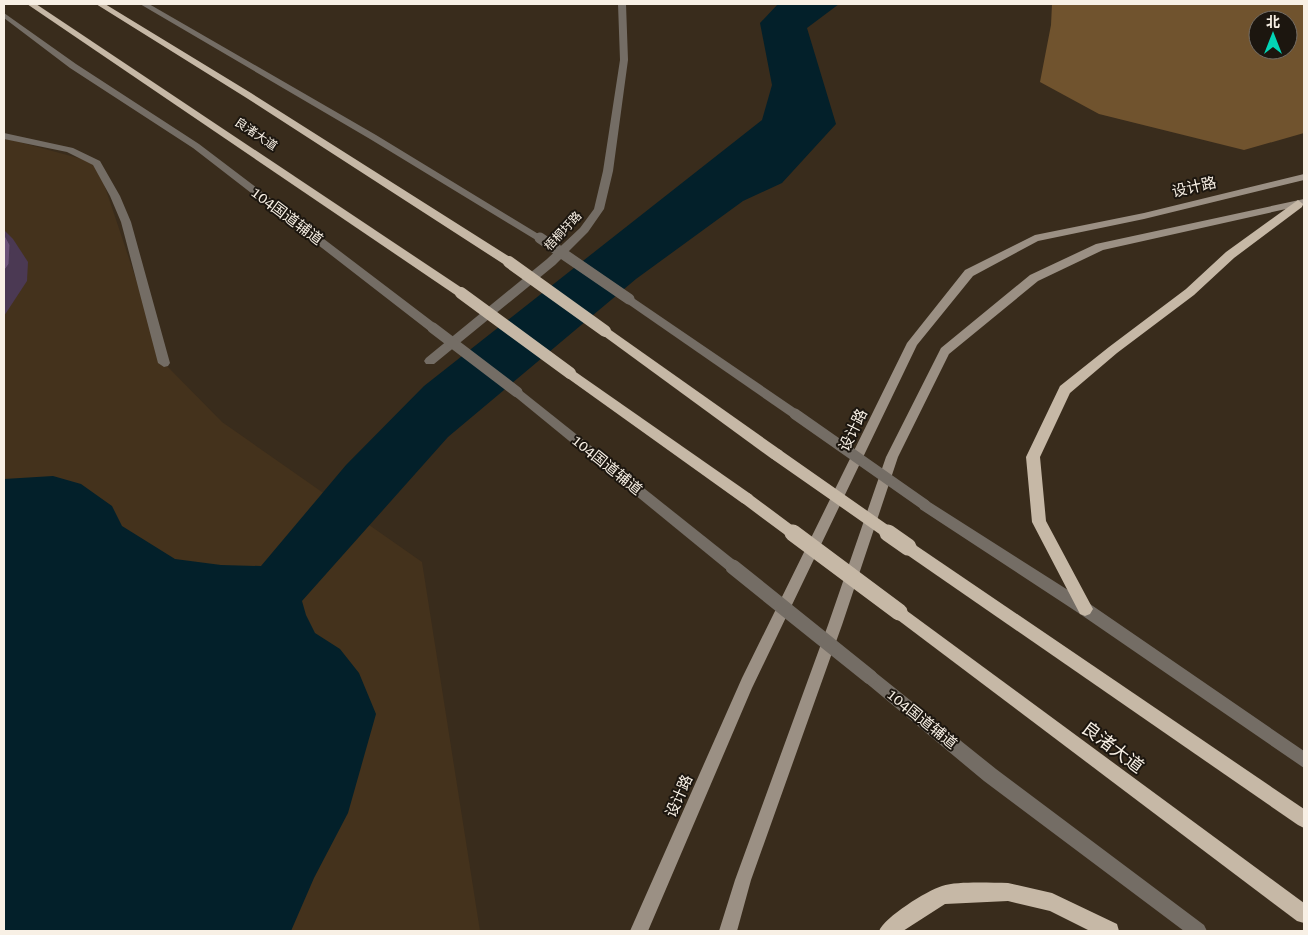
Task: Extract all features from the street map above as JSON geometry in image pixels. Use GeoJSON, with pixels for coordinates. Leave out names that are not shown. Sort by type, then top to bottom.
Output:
{"type":"FeatureCollection","features":[{"type":"Feature","properties":{"kind":"highway","name":"良渚大道"},"geometry":{"type":"LineString","coordinates":[[31,4],[461,293],[570,373]]}},
{"type":"Feature","properties":{"kind":"highway","name":"良渚大道"},"geometry":{"type":"LineString","coordinates":[[100,4],[248,95],[509,262],[908,547],[1304,819]]}},
{"type":"Feature","properties":{"kind":"highway"},"geometry":{"type":"LineString","coordinates":[[1084,609],[1039,522],[1033,457],[1065,390],[1113,350],[1190,292],[1230,255],[1301,203]]}},
{"type":"Feature","properties":{"kind":"highway"},"geometry":{"type":"LineString","coordinates":[[570,373],[747,498]]}},
{"type":"Feature","properties":{"kind":"highway","name":"良渚大道"},"geometry":{"type":"LineString","coordinates":[[747,498],[1304,914]]}},
{"type":"Feature","properties":{"kind":"highway"},"geometry":{"type":"LineString","coordinates":[[889,931],[901,920],[943,895],[1008,892],[1052,902],[1110,931]]}},
{"type":"Feature","properties":{"kind":"main road","name":"设计路"},"geometry":{"type":"LineString","coordinates":[[639,931],[746,683],[913,343],[969,273],[1035,238],[1144,216],[1304,177]]}},
{"type":"Feature","properties":{"kind":"main road"},"geometry":{"type":"LineString","coordinates":[[728,931],[743,880],[835,625],[892,457],[945,351],[1034,278],[1100,247],[1301,203]]}},
{"type":"Feature","properties":{"kind":"street"},"geometry":{"type":"LineString","coordinates":[[144,4],[373,137],[540,238],[925,505],[1084,609],[1304,760]]}},
{"type":"Feature","properties":{"kind":"street","name":"梧桐圩路"},"geometry":{"type":"LineString","coordinates":[[430,361],[551,262],[584,230],[599,209],[608,171],[624,60],[622,4]]}},
{"type":"Feature","properties":{"kind":"street","name":"104国道辅道"},"geometry":{"type":"LineString","coordinates":[[4,15],[73,66],[196,146],[517,392],[990,775],[1198,931]]}},
{"type":"Feature","properties":{"kind":"street"},"geometry":{"type":"LineString","coordinates":[[4,136],[70,150],[97,162],[126,222],[164,363]]}},
{"type":"Feature","properties":{"kind":"shaded area"},"geometry":{"type":"Polygon","coordinates":[[[1052,4],[1304,4],[1304,133],[1244,150],[1099,114],[1040,82],[1051,25],[1052,4]]]}},
{"type":"Feature","properties":{"kind":"shaded area"},"geometry":{"type":"Polygon","coordinates":[[[4,138],[97,163],[164,363],[222,422],[422,562],[480,931],[4,931],[4,138]]]}},
{"type":"Feature","properties":{"kind":"water"},"geometry":{"type":"Polygon","coordinates":[[[778,4],[839,4],[807,28],[836,124],[782,183],[743,201],[636,279],[448,437],[302,601],[306,615],[315,633],[340,649],[359,673],[376,714],[348,813],[314,878],[291,931],[4,931],[4,479],[53,476],[81,484],[112,506],[122,526],[175,559],[221,565],[261,566],[346,465],[424,386],[762,120],[772,85],[760,23],[778,4]]]}},
{"type":"Feature","properties":{"kind":"building"},"geometry":{"type":"Polygon","coordinates":[[[4,234],[10,245],[9,264],[4,271],[4,234]]]}}]}
